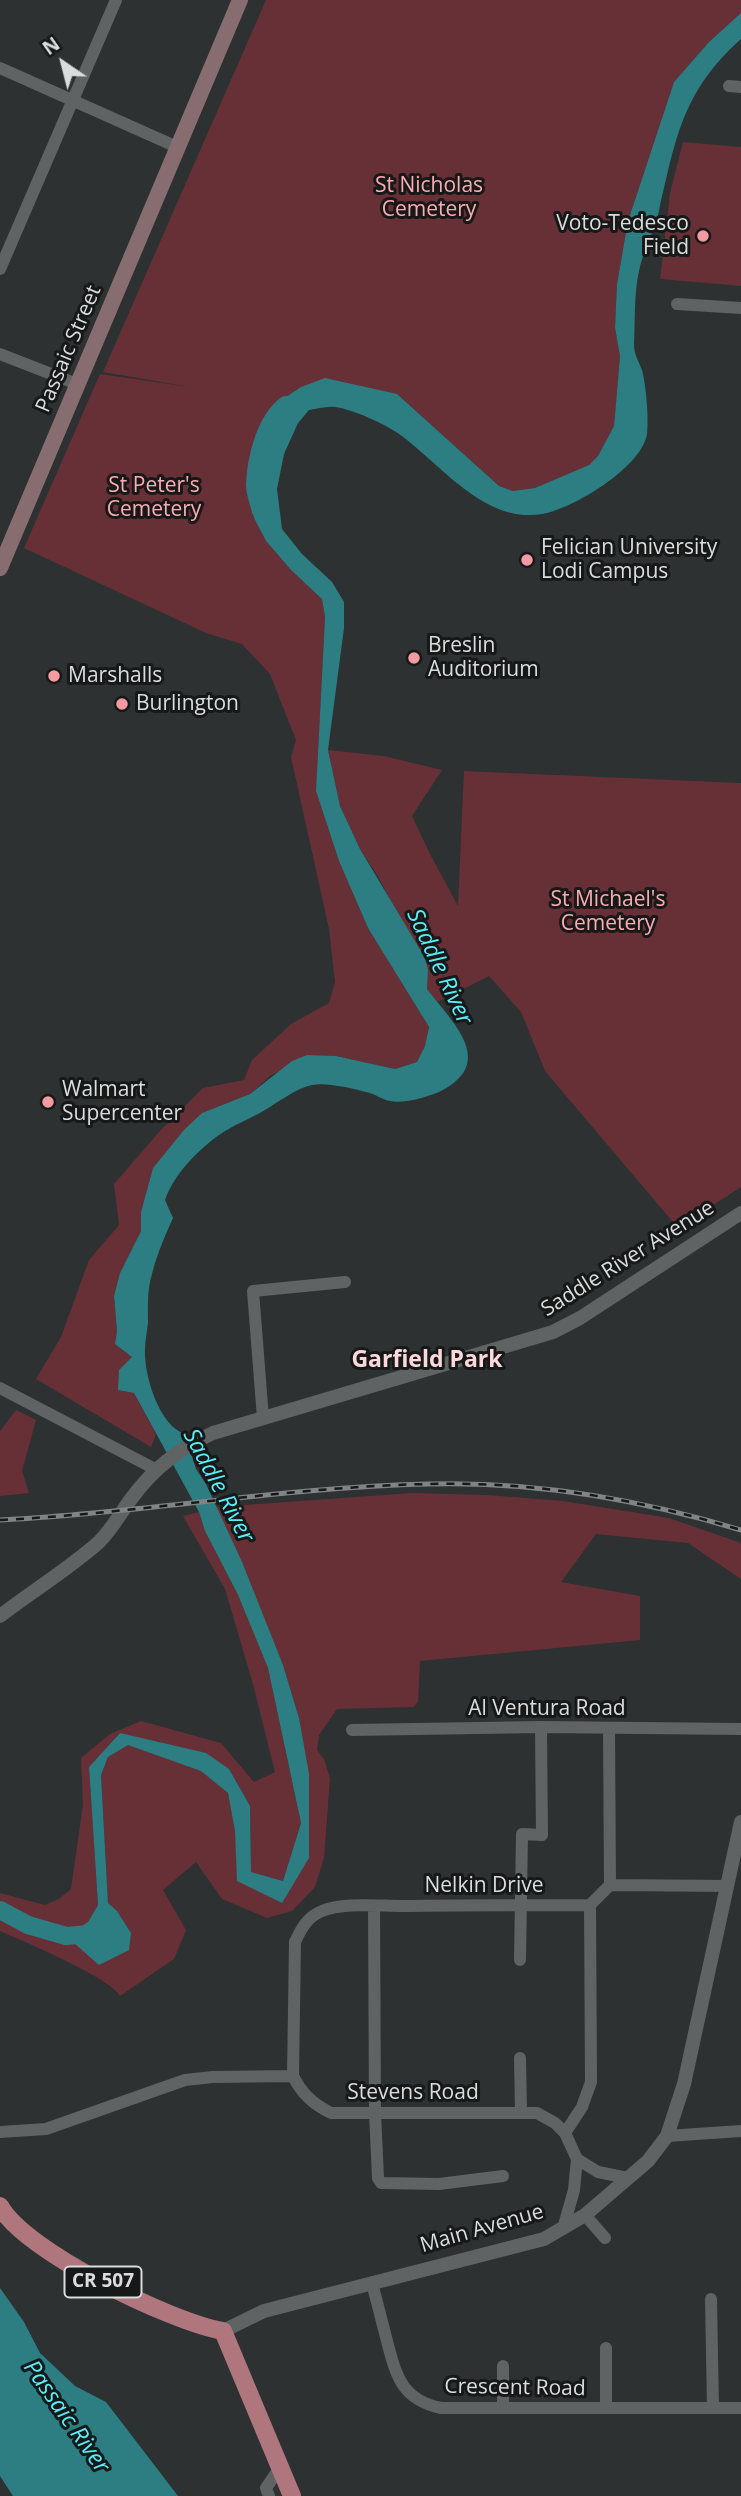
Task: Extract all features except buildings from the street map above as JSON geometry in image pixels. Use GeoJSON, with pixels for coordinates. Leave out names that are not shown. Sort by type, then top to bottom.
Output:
{"type":"FeatureCollection","features":[{"type":"Feature","properties":{"kind":"main road","name":"Passaic Street"},"geometry":{"type":"LineString","coordinates":[[0,568],[240,0]]}},
{"type":"Feature","properties":{"kind":"main road","name":"CR 507"},"geometry":{"type":"LineString","coordinates":[[0,2206],[20,2230],[69,2263],[128,2297],[222,2331]]}},
{"type":"Feature","properties":{"kind":"main road"},"geometry":{"type":"LineString","coordinates":[[222,2331],[231,2346],[292,2496]]}},
{"type":"Feature","properties":{"kind":"street"},"geometry":{"type":"LineString","coordinates":[[0,269],[116,0]]}},
{"type":"Feature","properties":{"kind":"street"},"geometry":{"type":"LineString","coordinates":[[0,68],[177,147]]}},
{"type":"Feature","properties":{"kind":"street"},"geometry":{"type":"LineString","coordinates":[[677,304],[741,308]]}},
{"type":"Feature","properties":{"kind":"street"},"geometry":{"type":"LineString","coordinates":[[0,354],[77,384]]}},
{"type":"Feature","properties":{"kind":"street","name":"Saddle River Avenue"},"geometry":{"type":"LineString","coordinates":[[0,1616],[97,1543],[115,1524],[130,1500],[158,1467],[197,1440],[553,1332],[617,1295],[741,1213]]}},
{"type":"Feature","properties":{"kind":"street"},"geometry":{"type":"LineString","coordinates":[[263,1418],[253,1291],[345,1282]]}},
{"type":"Feature","properties":{"kind":"street"},"geometry":{"type":"LineString","coordinates":[[0,1388],[158,1467]]}},
{"type":"Feature","properties":{"kind":"street"},"geometry":{"type":"LineString","coordinates":[[520,1960],[522,1834],[542,1835],[541,1727]]}},
{"type":"Feature","properties":{"kind":"street","name":"Al Ventura Road"},"geometry":{"type":"LineString","coordinates":[[352,1730],[541,1727],[741,1729]]}},
{"type":"Feature","properties":{"kind":"street"},"geometry":{"type":"LineString","coordinates":[[563,2229],[574,2190],[576,2159],[565,2133],[582,2107],[591,2082],[590,1905],[610,1885],[609,1728]]}},
{"type":"Feature","properties":{"kind":"street","name":"Main Avenue"},"geometry":{"type":"LineString","coordinates":[[222,2331],[264,2311],[536,2242],[585,2215],[648,2161],[667,2136],[684,2084],[741,1822]]}},
{"type":"Feature","properties":{"kind":"street"},"geometry":{"type":"LineString","coordinates":[[610,1885],[728,1886]]}},
{"type":"Feature","properties":{"kind":"street","name":"Nelkin Drive"},"geometry":{"type":"LineString","coordinates":[[293,2076],[296,1942],[310,1918],[332,1907],[590,1905]]}},
{"type":"Feature","properties":{"kind":"street"},"geometry":{"type":"LineString","coordinates":[[374,1906],[376,2172],[381,2183],[439,2184],[503,2176]]}},
{"type":"Feature","properties":{"kind":"street"},"geometry":{"type":"LineString","coordinates":[[520,2058],[521,2112]]}},
{"type":"Feature","properties":{"kind":"street"},"geometry":{"type":"LineString","coordinates":[[0,2132],[46,2129],[185,2080],[293,2076]]}},
{"type":"Feature","properties":{"kind":"street","name":"Stevens Road"},"geometry":{"type":"LineString","coordinates":[[293,2076],[307,2097],[318,2107],[331,2113],[521,2112],[544,2116],[565,2133]]}},
{"type":"Feature","properties":{"kind":"street"},"geometry":{"type":"LineString","coordinates":[[667,2136],[741,2131]]}},
{"type":"Feature","properties":{"kind":"street"},"geometry":{"type":"LineString","coordinates":[[576,2159],[598,2172],[628,2178]]}},
{"type":"Feature","properties":{"kind":"street"},"geometry":{"type":"LineString","coordinates":[[585,2215],[605,2238]]}},
{"type":"Feature","properties":{"kind":"street","name":"Crescent Road"},"geometry":{"type":"LineString","coordinates":[[372,2283],[396,2374],[410,2394],[420,2401],[442,2408],[741,2408]]}},
{"type":"Feature","properties":{"kind":"street"},"geometry":{"type":"LineString","coordinates":[[711,2299],[713,2408]]}},
{"type":"Feature","properties":{"kind":"street"},"geometry":{"type":"LineString","coordinates":[[606,2348],[606,2408]]}},
{"type":"Feature","properties":{"kind":"street"},"geometry":{"type":"LineString","coordinates":[[503,2366],[503,2408]]}},
{"type":"Feature","properties":{"kind":"street"},"geometry":{"type":"LineString","coordinates":[[270,2496],[266,2488],[279,2469]]}},
{"type":"Feature","properties":{"kind":"green space","name":"St Nicholas Cemetery"},"geometry":{"type":"Polygon","coordinates":[[[266,0],[741,0],[741,13],[709,42],[674,82],[628,221],[617,284],[615,328],[620,356],[614,426],[598,456],[589,465],[535,488],[513,491],[499,486],[397,394],[301,387],[280,401],[258,457],[254,518],[266,541],[291,570],[322,599],[325,617],[316,791],[339,861],[368,928],[429,1027],[425,1046],[417,1062],[395,1069],[336,1056],[307,1055],[270,1076],[250,1094],[202,1113],[153,1168],[141,1212],[141,1231],[120,1273],[114,1296],[117,1331],[115,1344],[132,1357],[118,1390],[134,1393],[156,1434],[151,1447],[36,1379],[61,1337],[89,1260],[119,1225],[114,1184],[159,1132],[203,1088],[244,1080],[252,1060],[291,1024],[329,1003],[335,982],[329,929],[291,757],[296,740],[270,674],[242,644],[206,633],[24,548],[100,374],[190,387],[103,372],[266,0]]]}},
{"type":"Feature","properties":{"kind":"green space","name":"Voto-Tedesco Field"},"geometry":{"type":"Polygon","coordinates":[[[683,142],[741,147],[741,286],[660,279],[670,193],[683,142]]]}},
{"type":"Feature","properties":{"kind":"green space","name":"St Michael's Cemetery"},"geometry":{"type":"Polygon","coordinates":[[[328,750],[384,756],[442,770],[412,816],[458,906],[464,771],[741,783],[741,1187],[678,1228],[545,1071],[521,1012],[489,976],[437,1002],[427,989],[428,970],[360,849],[340,806],[328,750]]]}},
{"type":"Feature","properties":{"kind":"green space"},"geometry":{"type":"Polygon","coordinates":[[[16,1410],[36,1420],[22,1471],[29,1493],[0,1496],[0,1431],[16,1410]]]}},
{"type":"Feature","properties":{"kind":"green space"},"geometry":{"type":"Polygon","coordinates":[[[412,1493],[563,1501],[669,1518],[741,1543],[741,1579],[688,1543],[596,1534],[561,1582],[640,1596],[640,1640],[420,1661],[418,1702],[413,1707],[337,1709],[319,1735],[317,1750],[324,1759],[330,1778],[324,1858],[315,1887],[292,1911],[267,1918],[222,1899],[196,1862],[163,1890],[186,1930],[174,1959],[120,1996],[113,1988],[84,1970],[0,1931],[0,1893],[45,1905],[59,1899],[71,1889],[83,1804],[81,1758],[110,1734],[141,1721],[221,1743],[254,1782],[275,1772],[225,1589],[183,1516],[199,1512],[205,1531],[238,1595],[268,1668],[301,1823],[283,1881],[251,1872],[250,1806],[229,1769],[120,1733],[89,1767],[98,1905],[88,1922],[131,1933],[117,1911],[108,1903],[101,1775],[108,1757],[128,1744],[202,1771],[228,1793],[235,1831],[238,1881],[281,1902],[309,1858],[299,1718],[283,1665],[216,1507],[412,1493]]]}},
{"type":"Feature","properties":{"kind":"water","name":"Saddle River"},"geometry":{"type":"Polygon","coordinates":[[[741,13],[741,39],[706,78],[684,118],[657,219],[641,264],[636,288],[634,345],[645,384],[647,434],[633,460],[604,484],[571,504],[542,514],[521,515],[482,501],[393,430],[342,408],[309,410],[298,423],[284,454],[277,489],[282,529],[302,554],[332,582],[344,602],[344,628],[328,750],[340,806],[360,849],[425,958],[428,970],[427,989],[457,1028],[468,1054],[466,1067],[458,1080],[430,1096],[402,1102],[385,1100],[364,1091],[341,1086],[325,1084],[300,1089],[211,1141],[180,1172],[169,1190],[165,1200],[173,1218],[149,1286],[145,1350],[147,1373],[161,1410],[176,1429],[185,1434],[196,1469],[206,1484],[242,1562],[283,1665],[299,1718],[309,1774],[309,1858],[282,1903],[237,1881],[235,1831],[228,1793],[201,1771],[128,1745],[108,1757],[101,1775],[108,1903],[117,1911],[131,1933],[129,1950],[99,1965],[66,1936],[88,1922],[98,1905],[89,1767],[120,1733],[206,1753],[229,1769],[250,1806],[251,1872],[283,1881],[301,1823],[268,1668],[238,1595],[205,1531],[199,1512],[134,1393],[118,1390],[119,1370],[132,1357],[115,1344],[117,1331],[114,1296],[120,1273],[141,1231],[141,1212],[153,1168],[184,1130],[202,1113],[250,1094],[292,1061],[307,1055],[336,1056],[395,1069],[417,1062],[425,1046],[429,1027],[368,928],[339,861],[316,791],[325,617],[322,599],[291,570],[266,541],[254,518],[258,457],[280,401],[301,387],[325,378],[397,394],[499,486],[513,491],[535,488],[589,465],[598,456],[614,426],[620,356],[615,328],[617,284],[628,221],[674,82],[709,42],[741,13]]]}},
{"type":"Feature","properties":{"kind":"water","name":"Passaic River"},"geometry":{"type":"Polygon","coordinates":[[[0,2288],[24,2322],[40,2353],[75,2386],[106,2402],[178,2496],[13,2496],[0,2476],[0,2288]]]}},
{"type":"Feature","properties":{"kind":"waterway","name":"Saddle River"},"geometry":{"type":"LineString","coordinates":[[261,511],[255,485],[257,464],[267,430],[286,405]]}},
{"type":"Feature","properties":{"kind":"waterway","name":"Saddle River"},"geometry":{"type":"LineString","coordinates":[[0,1910],[28,1925],[66,1936],[90,1934]]}},
{"type":"Feature","properties":{"kind":"railway"},"geometry":{"type":"LineString","coordinates":[[0,1520],[321,1490],[468,1484],[586,1494],[664,1509],[741,1530]]}},
{"type":"Feature","properties":{"kind":"place","name":"Voto-Tedesco Field"},"geometry":{"type":"Point","coordinates":[703,236]}},
{"type":"Feature","properties":{"kind":"place","name":"Felician University Lodi Campus"},"geometry":{"type":"Point","coordinates":[527,560]}},
{"type":"Feature","properties":{"kind":"place","name":"Breslin Auditorium"},"geometry":{"type":"Point","coordinates":[414,658]}},
{"type":"Feature","properties":{"kind":"place","name":"Marshalls"},"geometry":{"type":"Point","coordinates":[54,676]}},
{"type":"Feature","properties":{"kind":"place","name":"Burlington"},"geometry":{"type":"Point","coordinates":[122,704]}},
{"type":"Feature","properties":{"kind":"place","name":"Walmart Supercenter"},"geometry":{"type":"Point","coordinates":[48,1102]}},
{"type":"Feature","properties":{"kind":"district","name":"Garfield Park"},"geometry":{"type":"Point","coordinates":[427,1360]}},
{"type":"Feature","properties":{"kind":"park label","name":"St Peter's Cemetery"},"geometry":{"type":"Point","coordinates":[154,498]}}]}
